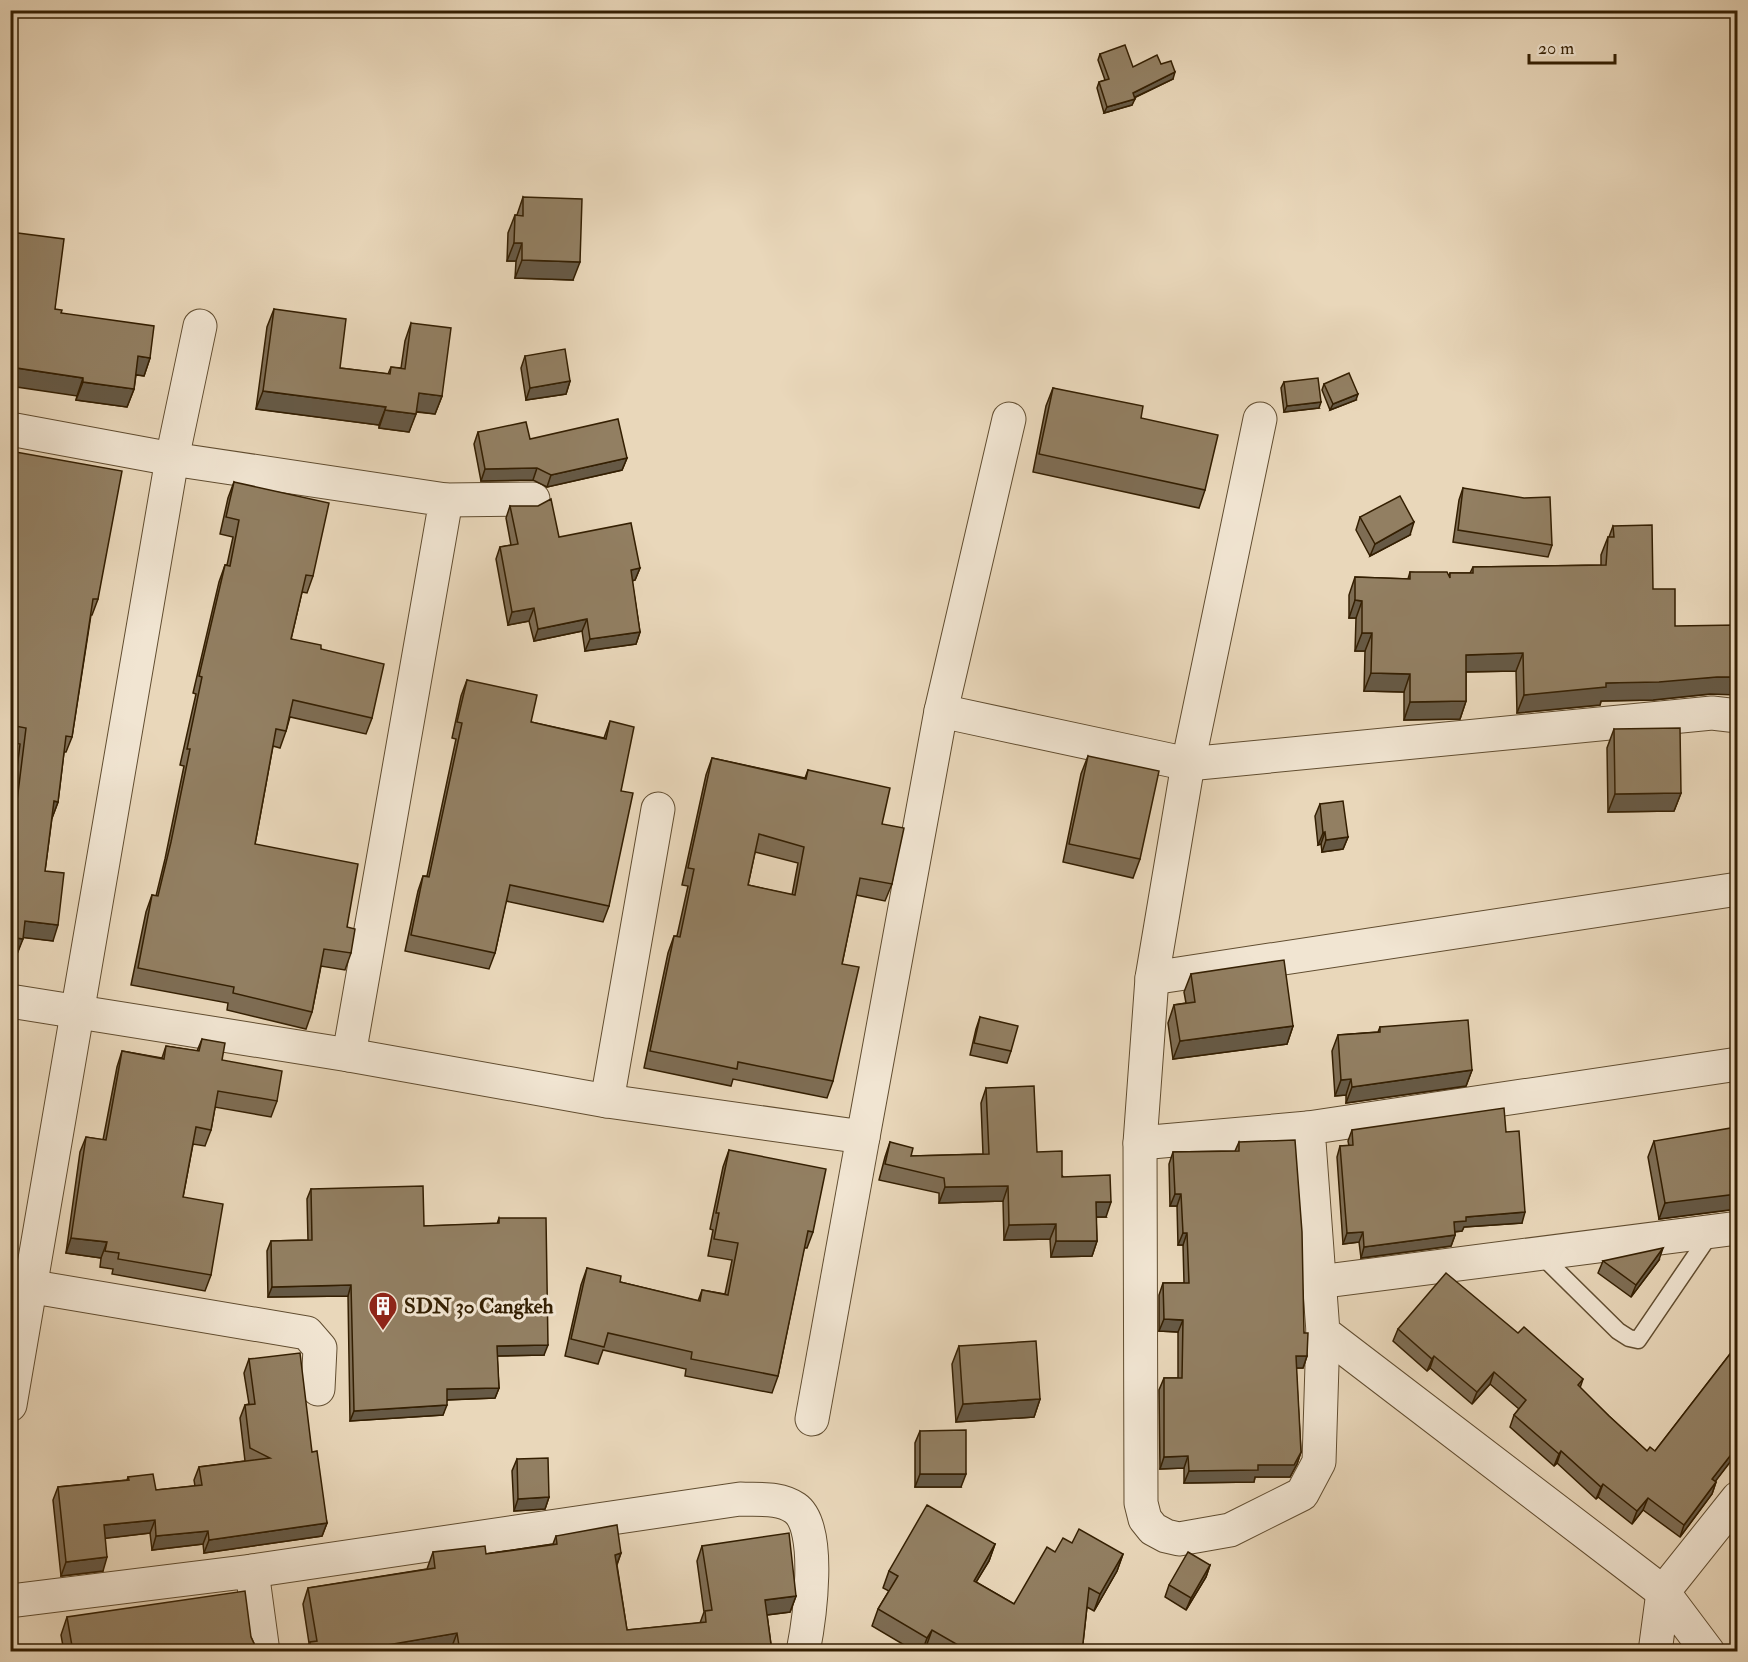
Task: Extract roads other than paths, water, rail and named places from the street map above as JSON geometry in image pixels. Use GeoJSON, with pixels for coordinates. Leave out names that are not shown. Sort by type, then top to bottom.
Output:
{"type":"FeatureCollection","features":[{"type":"Feature","properties":{"kind":"street"},"geometry":{"type":"LineString","coordinates":[[10,1405],[20,1285],[75,1013],[172,459],[200,326]]}},
{"type":"Feature","properties":{"kind":"street"},"geometry":{"type":"LineString","coordinates":[[812,1419],[941,711],[1009,419]]}},
{"type":"Feature","properties":{"kind":"street"},"geometry":{"type":"LineString","coordinates":[[1260,419],[1188,765],[1152,978],[1140,1143],[1141,1503],[1145,1519],[1153,1529],[1166,1536],[1179,1539],[1230,1530],[1302,1494],[1319,1462],[1323,1332],[1317,1282],[1308,1128]]}},
{"type":"Feature","properties":{"kind":"street"},"geometry":{"type":"LineString","coordinates":[[10,429],[172,459],[446,500],[533,499]]}},
{"type":"Feature","properties":{"kind":"street"},"geometry":{"type":"LineString","coordinates":[[349,1055],[446,500]]}},
{"type":"Feature","properties":{"kind":"street"},"geometry":{"type":"LineString","coordinates":[[941,711],[1188,765],[1712,713],[1737,716]]}},
{"type":"Feature","properties":{"kind":"street"},"geometry":{"type":"LineString","coordinates":[[607,1101],[658,809]]}},
{"type":"Feature","properties":{"kind":"street"},"geometry":{"type":"LineString","coordinates":[[1152,978],[1737,889]]}},
{"type":"Feature","properties":{"kind":"street"},"geometry":{"type":"LineString","coordinates":[[10,1001],[349,1055],[607,1101],[863,1137]]}},
{"type":"Feature","properties":{"kind":"street"},"geometry":{"type":"LineString","coordinates":[[1140,1143],[1308,1128],[1737,1064]]}},
{"type":"Feature","properties":{"kind":"street"},"geometry":{"type":"LineString","coordinates":[[1317,1282],[1724,1230]]}},
{"type":"Feature","properties":{"kind":"street"},"geometry":{"type":"LineString","coordinates":[[20,1285],[307,1334],[320,1348],[318,1389]]}},
{"type":"Feature","properties":{"kind":"street"},"geometry":{"type":"LineString","coordinates":[[1323,1332],[1663,1592],[1708,1652]]}},
{"type":"Feature","properties":{"kind":"street"},"geometry":{"type":"LineString","coordinates":[[1655,1652],[1663,1592],[1737,1498]]}},
{"type":"Feature","properties":{"kind":"street"},"geometry":{"type":"LineString","coordinates":[[10,1600],[252,1571],[740,1499],[781,1500],[797,1509],[809,1528],[811,1596],[803,1652]]}},
{"type":"Feature","properties":{"kind":"street"},"geometry":{"type":"LineString","coordinates":[[252,1571],[263,1652]]}},
{"type":"Feature","properties":{"kind":"lane"},"geometry":{"type":"LineString","coordinates":[[1541,1255],[1618,1331],[1629,1338],[1638,1340],[1724,1230]]}},
{"type":"Feature","properties":{"kind":"place","name":"SDN 30 Cangkeh"},"geometry":{"type":"Point","coordinates":[383,1332]}}]}
